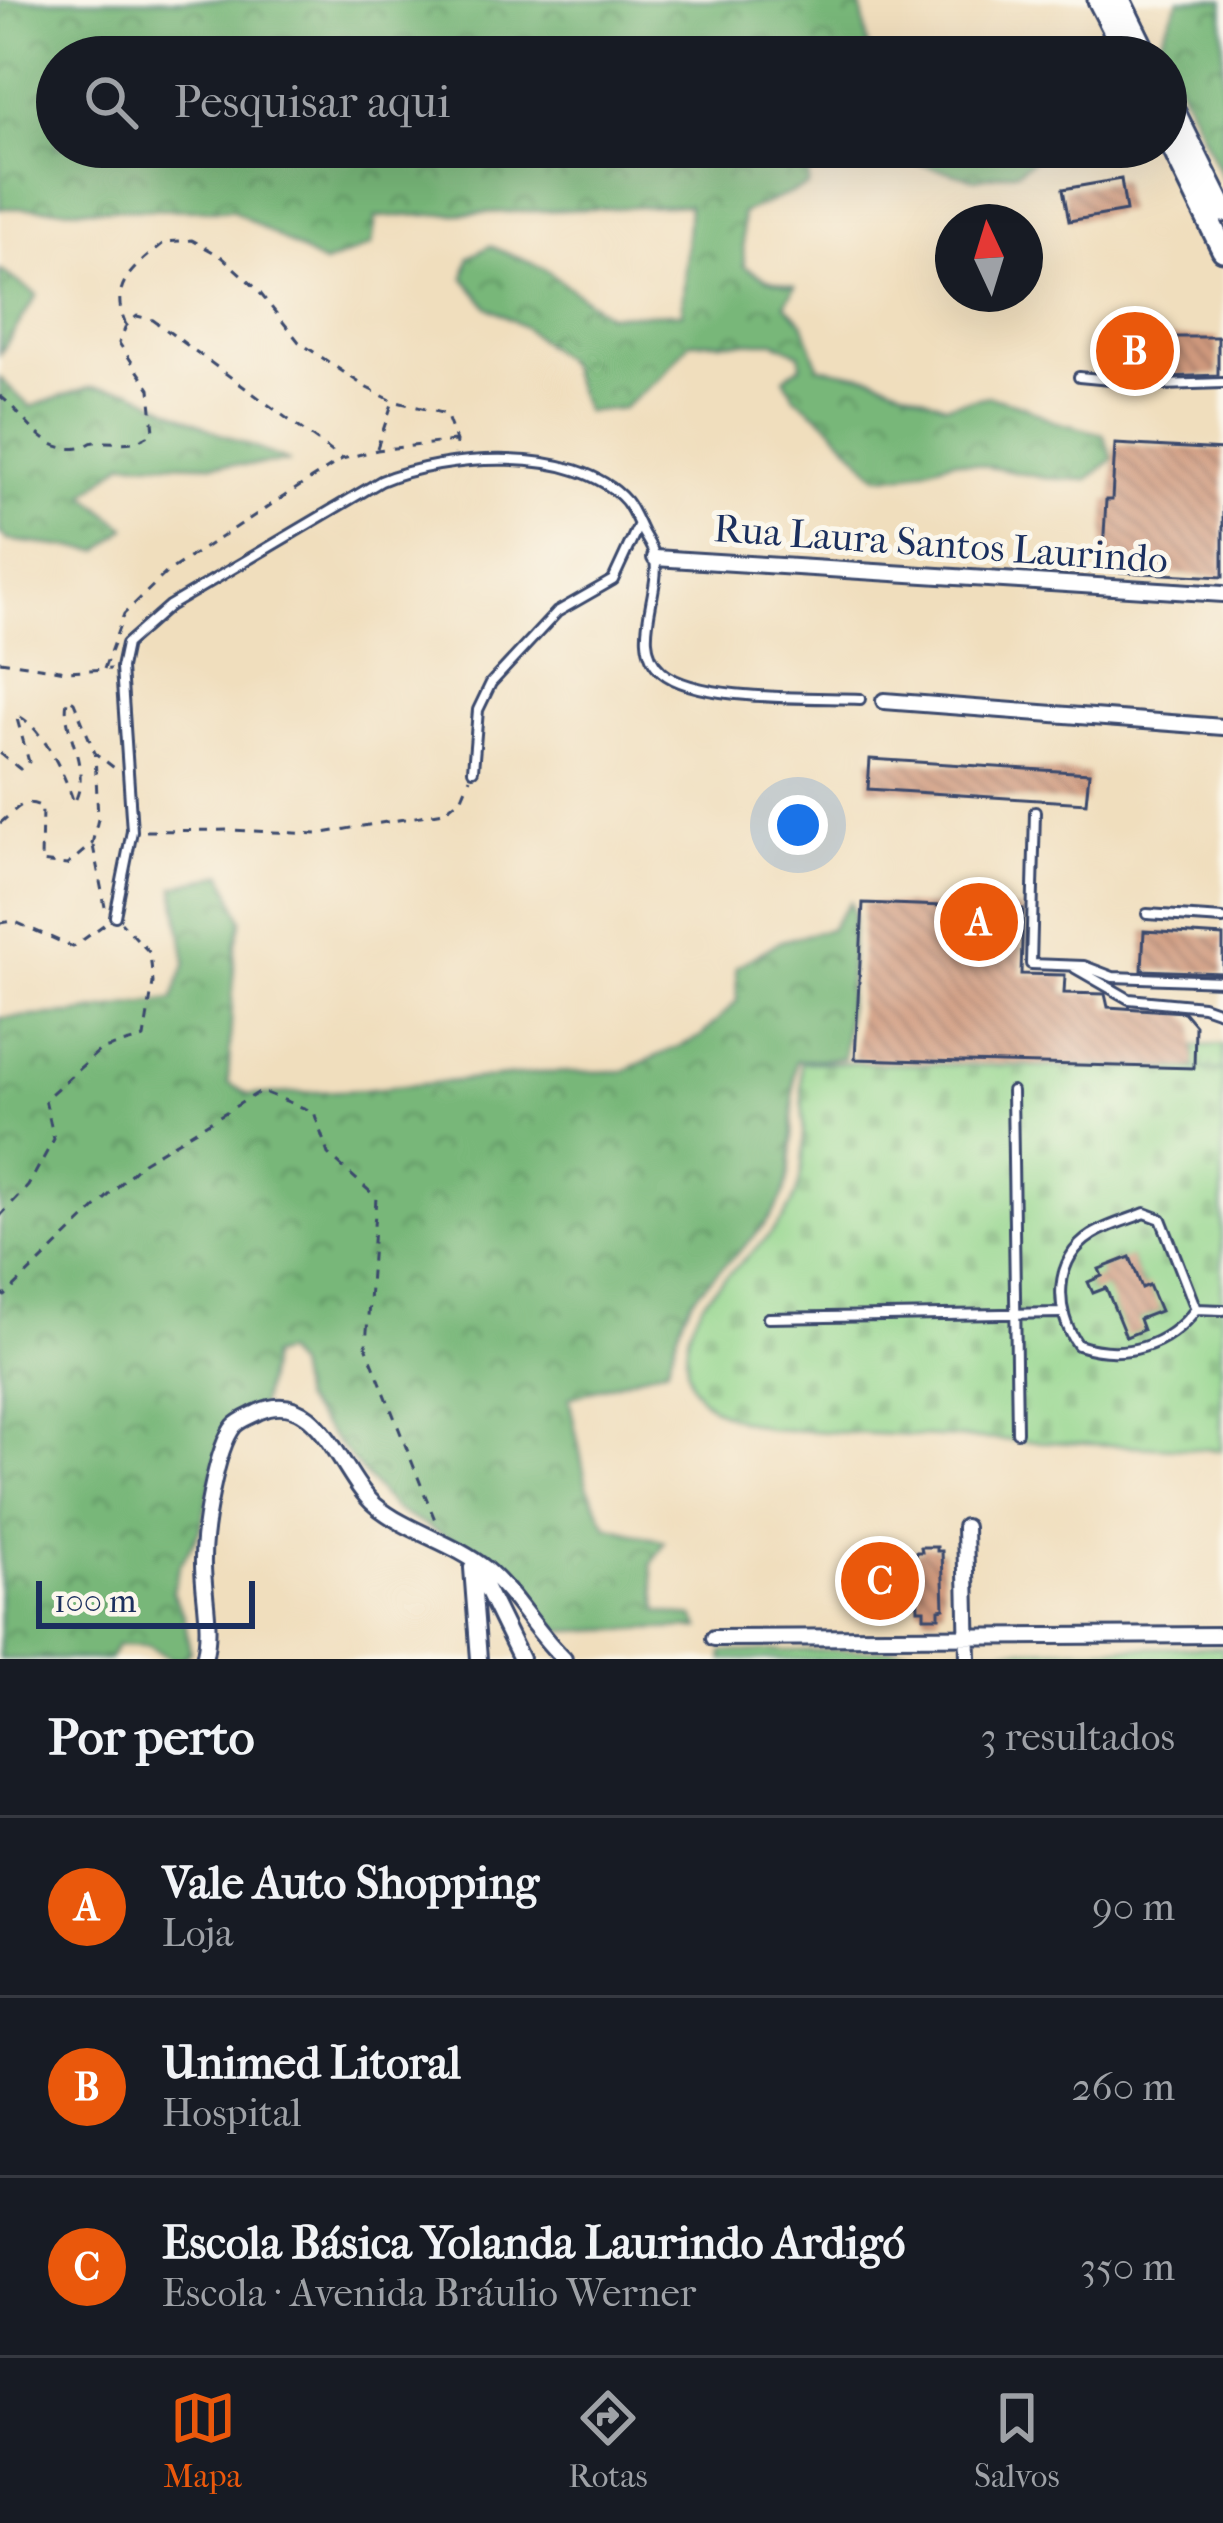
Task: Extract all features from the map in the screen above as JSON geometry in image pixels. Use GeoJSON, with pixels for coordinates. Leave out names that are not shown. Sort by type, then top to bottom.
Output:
{"type":"FeatureCollection","features":[{"type":"Feature","properties":{"kind":"main road"},"geometry":{"type":"LineString","coordinates":[[1099,0],[1117,36]]}},
{"type":"Feature","properties":{"kind":"main road"},"geometry":{"type":"LineString","coordinates":[[1119,0],[1137,36]]}},
{"type":"Feature","properties":{"kind":"main road"},"geometry":{"type":"LineString","coordinates":[[1187,138],[1223,211]]}},
{"type":"Feature","properties":{"kind":"main road"},"geometry":{"type":"LineString","coordinates":[[1183,168],[1223,250]]}},
{"type":"Feature","properties":{"kind":"street","name":"Rua Laura Santos Laurindo"},"geometry":{"type":"LineString","coordinates":[[655,558],[1223,594]]}},
{"type":"Feature","properties":{"kind":"street"},"geometry":{"type":"LineString","coordinates":[[884,700],[1223,727]]}},
{"type":"Feature","properties":{"kind":"street"},"geometry":{"type":"LineString","coordinates":[[204,1659],[209,1624],[202,1558],[210,1505],[234,1426],[271,1407],[285,1407],[310,1418],[376,1506],[492,1575],[564,1659]]}},
{"type":"Feature","properties":{"kind":"street"},"geometry":{"type":"LineString","coordinates":[[965,1527],[968,1659]]}},
{"type":"Feature","properties":{"kind":"street"},"geometry":{"type":"LineString","coordinates":[[471,1559],[478,1659]]}},
{"type":"Feature","properties":{"kind":"street"},"geometry":{"type":"LineString","coordinates":[[471,1559],[520,1659]]}},
{"type":"Feature","properties":{"kind":"street"},"geometry":{"type":"LineString","coordinates":[[714,1638],[1223,1635]]}},
{"type":"Feature","properties":{"kind":"lane"},"geometry":{"type":"LineString","coordinates":[[1079,377],[1163,385],[1223,383]]}},
{"type":"Feature","properties":{"kind":"lane"},"geometry":{"type":"LineString","coordinates":[[115,916],[132,831],[121,668],[126,644],[169,606],[210,579],[406,471],[455,462],[520,461],[583,474],[608,486],[626,502],[655,558],[647,642],[651,660],[661,671],[696,688],[860,699]]}},
{"type":"Feature","properties":{"kind":"lane"},"geometry":{"type":"LineString","coordinates":[[473,770],[478,710],[491,683],[557,612],[613,580],[639,524]]}},
{"type":"Feature","properties":{"kind":"lane"},"geometry":{"type":"LineString","coordinates":[[1035,812],[1031,964],[1069,964],[1104,979],[1129,999],[1203,1006],[1223,1013]]}},
{"type":"Feature","properties":{"kind":"lane"},"geometry":{"type":"LineString","coordinates":[[1147,914],[1223,919]]}},
{"type":"Feature","properties":{"kind":"lane"},"geometry":{"type":"LineString","coordinates":[[1104,979],[1223,981]]}},
{"type":"Feature","properties":{"kind":"lane"},"geometry":{"type":"LineString","coordinates":[[1012,1091],[1017,1432]]}},
{"type":"Feature","properties":{"kind":"lane"},"geometry":{"type":"LineString","coordinates":[[1196,1309],[1161,1219],[1145,1213],[1094,1233],[1081,1243],[1063,1276],[1060,1313],[1078,1345],[1119,1354],[1166,1337],[1196,1309],[1223,1310]]}},
{"type":"Feature","properties":{"kind":"lane"},"geometry":{"type":"LineString","coordinates":[[768,1318],[1060,1313]]}},
{"type":"Feature","properties":{"kind":"path"},"geometry":{"type":"LineString","coordinates":[[126,326],[117,305],[123,283],[165,242],[192,240],[222,257],[256,287],[299,342],[392,401],[446,414],[456,440],[455,462]]}},
{"type":"Feature","properties":{"kind":"path"},"geometry":{"type":"LineString","coordinates":[[0,396],[48,442],[76,449],[95,442],[118,446],[138,442],[154,432],[150,388],[119,343],[126,326],[137,316],[153,320],[341,459]]}},
{"type":"Feature","properties":{"kind":"path"},"geometry":{"type":"LineString","coordinates":[[377,449],[392,401]]}},
{"type":"Feature","properties":{"kind":"path"},"geometry":{"type":"LineString","coordinates":[[104,669],[124,614],[166,572],[341,459],[377,449],[456,440]]}},
{"type":"Feature","properties":{"kind":"path"},"geometry":{"type":"LineString","coordinates":[[0,661],[66,671],[121,668]]}},
{"type":"Feature","properties":{"kind":"path"},"geometry":{"type":"LineString","coordinates":[[0,753],[20,769],[29,762],[16,715],[28,720],[66,777],[74,803],[80,792],[77,748],[64,708],[68,698],[74,702],[95,753],[98,819],[92,844],[97,882],[105,907],[150,953],[153,983],[144,1038],[100,1050],[45,1099],[54,1139],[28,1186],[0,1216]]}},
{"type":"Feature","properties":{"kind":"path"},"geometry":{"type":"LineString","coordinates":[[95,753],[131,781]]}},
{"type":"Feature","properties":{"kind":"path"},"geometry":{"type":"LineString","coordinates":[[132,831],[317,834],[444,812],[462,796],[473,770]]}},
{"type":"Feature","properties":{"kind":"path"},"geometry":{"type":"LineString","coordinates":[[0,823],[20,804],[42,808],[41,862],[67,865],[92,844]]}},
{"type":"Feature","properties":{"kind":"path"},"geometry":{"type":"LineString","coordinates":[[0,922],[13,921],[73,947],[115,916]]}},
{"type":"Feature","properties":{"kind":"path"},"geometry":{"type":"LineString","coordinates":[[0,1292],[5,1296],[143,1162],[261,1091],[314,1112],[328,1154],[376,1197],[366,1346],[445,1544]]}},
{"type":"Feature","properties":{"kind":"green space"},"geometry":{"type":"Polygon","coordinates":[[[0,0],[860,0],[866,36],[36,36],[36,168],[809,168],[808,186],[742,213],[744,266],[795,287],[785,304],[803,323],[819,367],[874,377],[945,405],[989,396],[1024,406],[1053,421],[1103,434],[1113,459],[1087,480],[1045,478],[954,460],[904,475],[877,476],[827,422],[794,396],[784,378],[801,366],[800,354],[774,342],[690,342],[663,375],[623,408],[585,412],[567,363],[524,327],[488,307],[464,278],[469,257],[490,246],[543,268],[607,315],[682,313],[689,205],[376,217],[372,245],[324,264],[232,210],[0,208],[0,0]]]}},
{"type":"Feature","properties":{"kind":"green space"},"geometry":{"type":"Polygon","coordinates":[[[1179,0],[1223,0],[1223,179],[1187,102],[1187,36],[1162,36],[1179,0]]]}},
{"type":"Feature","properties":{"kind":"green space"},"geometry":{"type":"Polygon","coordinates":[[[934,168],[1022,168],[1018,171],[975,179],[934,168]]]}},
{"type":"Feature","properties":{"kind":"green space"},"geometry":{"type":"Polygon","coordinates":[[[0,270],[37,295],[0,354],[0,270]]]}},
{"type":"Feature","properties":{"kind":"green space"},"geometry":{"type":"Polygon","coordinates":[[[0,378],[30,407],[90,387],[131,390],[290,462],[124,462],[85,495],[126,528],[100,551],[8,540],[0,533],[0,378]]]}},
{"type":"Feature","properties":{"kind":"green space"},"geometry":{"type":"Polygon","coordinates":[[[223,874],[242,920],[235,946],[228,1083],[249,1095],[623,1071],[700,1037],[737,1001],[736,967],[781,941],[830,929],[850,902],[854,914],[844,1058],[796,1061],[789,1171],[781,1200],[763,1227],[689,1304],[667,1367],[569,1398],[587,1486],[607,1526],[665,1542],[651,1564],[658,1611],[694,1617],[700,1628],[560,1631],[524,1593],[469,1549],[394,1509],[301,1400],[295,1367],[283,1352],[270,1356],[261,1405],[223,1431],[201,1528],[180,1565],[172,1592],[184,1616],[190,1651],[182,1659],[172,1659],[148,1646],[117,1645],[110,1659],[0,1659],[0,1018],[72,1014],[173,999],[186,962],[174,887],[223,874]]]}},
{"type":"Feature","properties":{"kind":"green space"},"geometry":{"type":"Polygon","coordinates":[[[1223,1045],[1223,1070],[1194,1072],[1195,1046],[1223,1045]]]}},
{"type":"Feature","properties":{"kind":"green space"},"geometry":{"type":"Polygon","coordinates":[[[801,1062],[1223,1070],[1221,1450],[769,1429],[729,1416],[706,1402],[690,1381],[688,1337],[697,1312],[713,1290],[789,1210],[803,1155],[801,1062]],[[1130,1258],[1100,1269],[1106,1288],[1139,1319],[1159,1311],[1142,1288],[1130,1258]]]}},
{"type":"Feature","properties":{"kind":"green space"},"geometry":{"type":"Polygon","coordinates":[[[1223,1647],[1223,1659],[978,1659],[978,1650],[1223,1647]]]}},
{"type":"Feature","properties":{"kind":"green space"},"geometry":{"type":"Polygon","coordinates":[[[962,1649],[962,1659],[723,1659],[723,1652],[962,1649]]]}},
{"type":"Feature","properties":{"kind":"building"},"geometry":{"type":"Polygon","coordinates":[[[1121,179],[1126,211],[1069,221],[1063,189],[1121,179]]]}},
{"type":"Feature","properties":{"kind":"building"},"geometry":{"type":"Polygon","coordinates":[[[1167,337],[1218,337],[1218,375],[1167,377],[1167,337]]]}},
{"type":"Feature","properties":{"kind":"building"},"geometry":{"type":"Polygon","coordinates":[[[1115,444],[1223,450],[1223,577],[1102,571],[1115,444]]]}},
{"type":"Feature","properties":{"kind":"building"},"geometry":{"type":"Polygon","coordinates":[[[870,759],[1089,773],[1086,803],[868,789],[870,759]]]}},
{"type":"Feature","properties":{"kind":"building"},"geometry":{"type":"Polygon","coordinates":[[[863,903],[1023,909],[1021,974],[1065,975],[1064,993],[1105,994],[1108,1007],[1184,1012],[1195,1025],[1194,1068],[855,1059],[863,903]]]}},
{"type":"Feature","properties":{"kind":"building"},"geometry":{"type":"Polygon","coordinates":[[[1144,931],[1223,936],[1223,973],[1142,970],[1144,931]]]}},
{"type":"Feature","properties":{"kind":"building"},"geometry":{"type":"Polygon","coordinates":[[[1130,1257],[1142,1288],[1149,1285],[1160,1311],[1139,1319],[1143,1330],[1126,1337],[1106,1288],[1093,1293],[1088,1282],[1102,1276],[1099,1269],[1130,1257]]]}},
{"type":"Feature","properties":{"kind":"building"},"geometry":{"type":"Polygon","coordinates":[[[921,1547],[942,1551],[944,1608],[939,1609],[939,1617],[924,1617],[924,1609],[918,1609],[916,1552],[922,1552],[921,1547]]]}},
{"type":"Feature","properties":{"kind":"place","name":"Unimed Litoral"},"geometry":{"type":"Point","coordinates":[1135,351]}},
{"type":"Feature","properties":{"kind":"place","name":"Vale Auto Shopping"},"geometry":{"type":"Point","coordinates":[979,922]}},
{"type":"Feature","properties":{"kind":"place","name":"Escola Básica Yolanda Laurindo Ardigó"},"geometry":{"type":"Point","coordinates":[880,1581]}}]}
